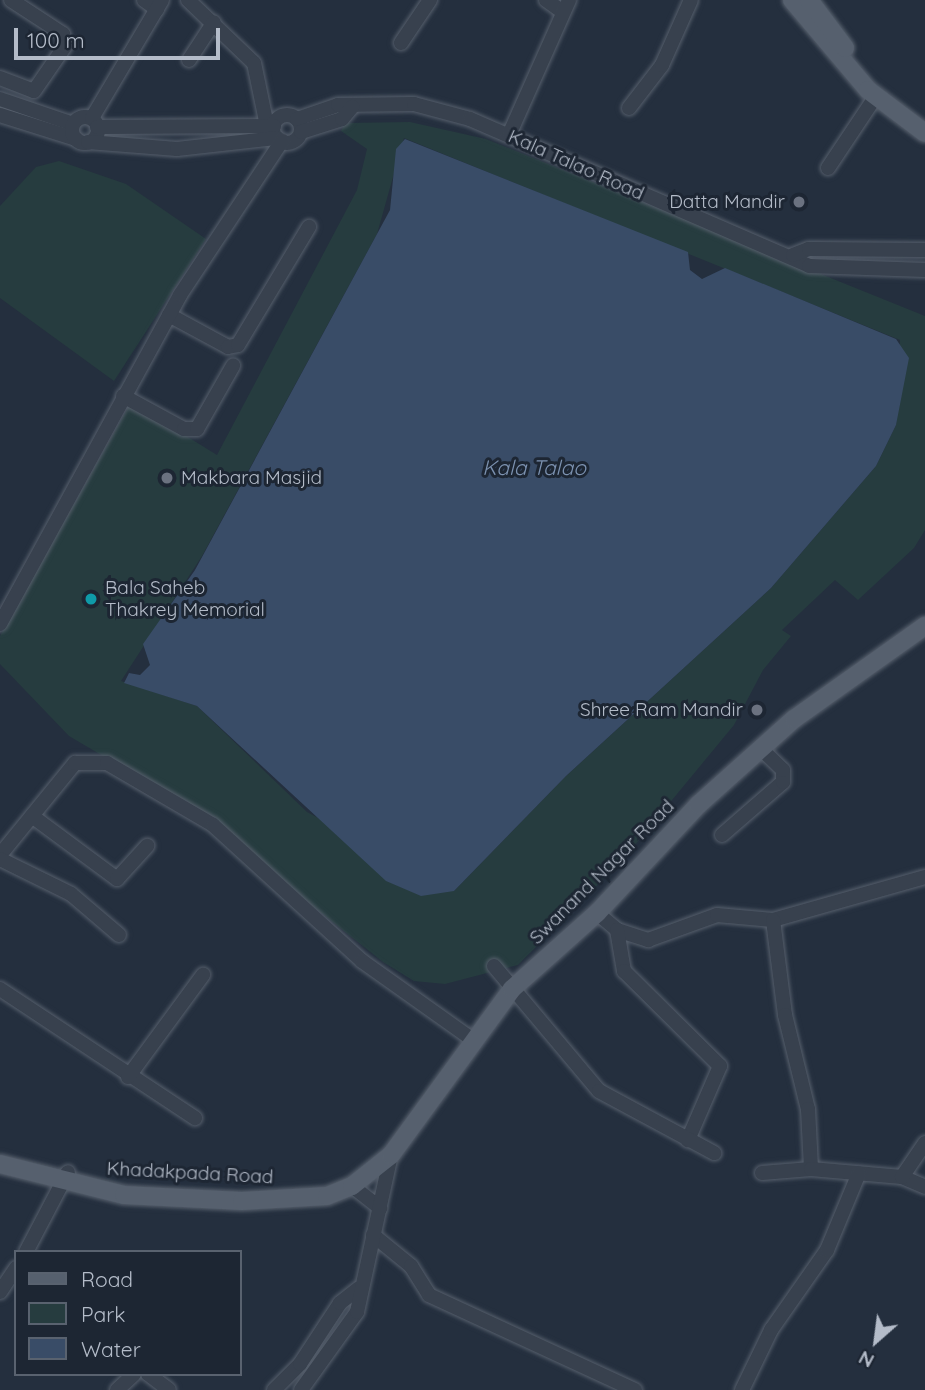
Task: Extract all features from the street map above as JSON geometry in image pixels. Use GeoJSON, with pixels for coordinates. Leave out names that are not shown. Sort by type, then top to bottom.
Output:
{"type":"FeatureCollection","features":[{"type":"Feature","properties":{"kind":"main road"},"geometry":{"type":"LineString","coordinates":[[792,0],[876,96],[925,133]]}},
{"type":"Feature","properties":{"kind":"main road"},"geometry":{"type":"LineString","coordinates":[[809,0],[882,87],[925,120]]}},
{"type":"Feature","properties":{"kind":"main road","name":"Swanand Nagar Road"},"geometry":{"type":"LineString","coordinates":[[391,1155],[512,989],[597,913],[760,748],[925,626]]}},
{"type":"Feature","properties":{"kind":"main road"},"geometry":{"type":"LineString","coordinates":[[345,1189],[391,1155]]}},
{"type":"Feature","properties":{"kind":"main road","name":"Khadakpada Road"},"geometry":{"type":"LineString","coordinates":[[2,1160],[124,1189],[345,1189]]}},
{"type":"Feature","properties":{"kind":"street"},"geometry":{"type":"LineString","coordinates":[[0,78],[34,92],[65,46],[63,34],[11,0]]}},
{"type":"Feature","properties":{"kind":"street"},"geometry":{"type":"LineString","coordinates":[[82,141],[160,4],[144,0]]}},
{"type":"Feature","properties":{"kind":"street"},"geometry":{"type":"LineString","coordinates":[[188,0],[254,63],[275,133]]}},
{"type":"Feature","properties":{"kind":"street"},"geometry":{"type":"LineString","coordinates":[[401,43],[430,0]]}},
{"type":"Feature","properties":{"kind":"street"},"geometry":{"type":"LineString","coordinates":[[509,135],[566,6],[546,0]]}},
{"type":"Feature","properties":{"kind":"street"},"geometry":{"type":"LineString","coordinates":[[629,108],[662,65],[691,0]]}},
{"type":"Feature","properties":{"kind":"street"},"geometry":{"type":"LineString","coordinates":[[189,60],[214,22]]}},
{"type":"Feature","properties":{"kind":"street"},"geometry":{"type":"LineString","coordinates":[[828,169],[876,96]]}},
{"type":"Feature","properties":{"kind":"street"},"geometry":{"type":"LineString","coordinates":[[0,99],[73,124],[275,133]]}},
{"type":"Feature","properties":{"kind":"street","name":"Kala Talao Road"},"geometry":{"type":"LineString","coordinates":[[299,125],[338,105],[352,107],[414,104],[509,135],[793,255],[809,266],[925,270]]}},
{"type":"Feature","properties":{"kind":"street"},"geometry":{"type":"LineString","coordinates":[[0,115],[82,141],[138,149],[275,133],[299,125]]}},
{"type":"Feature","properties":{"kind":"street"},"geometry":{"type":"LineString","coordinates":[[0,624],[123,396],[275,133],[282,116],[299,125]]}},
{"type":"Feature","properties":{"kind":"street"},"geometry":{"type":"LineString","coordinates":[[73,124],[82,141]]}},
{"type":"Feature","properties":{"kind":"street"},"geometry":{"type":"LineString","coordinates":[[138,149],[139,128]]}},
{"type":"Feature","properties":{"kind":"street"},"geometry":{"type":"LineString","coordinates":[[166,319],[228,347],[238,345],[309,227]]}},
{"type":"Feature","properties":{"kind":"street"},"geometry":{"type":"LineString","coordinates":[[793,255],[809,249],[925,250]]}},
{"type":"Feature","properties":{"kind":"street"},"geometry":{"type":"LineString","coordinates":[[166,319],[217,350]]}},
{"type":"Feature","properties":{"kind":"street"},"geometry":{"type":"LineString","coordinates":[[123,396],[184,429],[197,429],[233,366]]}},
{"type":"Feature","properties":{"kind":"street"},"geometry":{"type":"LineString","coordinates":[[722,835],[783,782],[783,770],[760,748]]}},
{"type":"Feature","properties":{"kind":"street"},"geometry":{"type":"LineString","coordinates":[[119,935],[71,894],[0,857],[75,763],[87,758],[170,794],[259,863],[362,961],[473,1040]]}},
{"type":"Feature","properties":{"kind":"street"},"geometry":{"type":"LineString","coordinates":[[32,816],[117,879],[147,846]]}},
{"type":"Feature","properties":{"kind":"street"},"geometry":{"type":"LineString","coordinates":[[597,913],[617,930],[648,940],[718,915],[773,919],[925,877]]}},
{"type":"Feature","properties":{"kind":"street"},"geometry":{"type":"LineString","coordinates":[[773,919],[785,1015],[808,1109],[811,1169]]}},
{"type":"Feature","properties":{"kind":"street"},"geometry":{"type":"LineString","coordinates":[[617,930],[624,971],[720,1066],[688,1140]]}},
{"type":"Feature","properties":{"kind":"street"},"geometry":{"type":"LineString","coordinates":[[494,966],[598,1091],[714,1153]]}},
{"type":"Feature","properties":{"kind":"street"},"geometry":{"type":"LineString","coordinates":[[128,1077],[203,975]]}},
{"type":"Feature","properties":{"kind":"street"},"geometry":{"type":"LineString","coordinates":[[0,989],[128,1077],[195,1118]]}},
{"type":"Feature","properties":{"kind":"street"},"geometry":{"type":"LineString","coordinates":[[902,1177],[925,1143]]}},
{"type":"Feature","properties":{"kind":"street","name":"Swanand Nagar Road"},"geometry":{"type":"LineString","coordinates":[[301,1390],[357,1312],[358,1289],[391,1155]]}},
{"type":"Feature","properties":{"kind":"street"},"geometry":{"type":"LineString","coordinates":[[762,1173],[811,1169],[859,1173],[902,1177],[925,1187]]}},
{"type":"Feature","properties":{"kind":"street"},"geometry":{"type":"LineString","coordinates":[[742,1390],[771,1330],[827,1250],[859,1173]]}},
{"type":"Feature","properties":{"kind":"street"},"geometry":{"type":"LineString","coordinates":[[27,1250],[67,1177]]}},
{"type":"Feature","properties":{"kind":"street"},"geometry":{"type":"LineString","coordinates":[[345,1189],[380,1208]]}},
{"type":"Feature","properties":{"kind":"street"},"geometry":{"type":"LineString","coordinates":[[373,1235],[411,1266],[429,1295],[635,1390]]}},
{"type":"Feature","properties":{"kind":"street"},"geometry":{"type":"LineString","coordinates":[[0,1293],[14,1271]]}},
{"type":"Feature","properties":{"kind":"street","name":"Swanand Nagar Road"},"geometry":{"type":"LineString","coordinates":[[274,1390],[300,1364],[324,1325],[358,1289]]}},
{"type":"Feature","properties":{"kind":"street"},"geometry":{"type":"LineString","coordinates":[[324,1325],[340,1335]]}},
{"type":"Feature","properties":{"kind":"street"},"geometry":{"type":"LineString","coordinates":[[300,1364],[314,1374]]}},
{"type":"Feature","properties":{"kind":"street"},"geometry":{"type":"LineString","coordinates":[[117,1390],[132,1376]]}},
{"type":"Feature","properties":{"kind":"street"},"geometry":{"type":"LineString","coordinates":[[151,1376],[169,1390]]}},
{"type":"Feature","properties":{"kind":"green space"},"geometry":{"type":"Polygon","coordinates":[[[410,122],[486,139],[925,316],[925,530],[914,548],[858,600],[835,580],[782,630],[791,636],[763,670],[734,725],[625,857],[518,965],[445,984],[414,981],[383,962],[181,802],[69,736],[0,664],[0,636],[131,402],[217,455],[357,190],[367,149],[341,131],[345,123],[410,122]],[[404,138],[377,234],[202,556],[121,681],[197,706],[307,812],[454,891],[564,778],[771,588],[876,466],[896,425],[900,340],[404,138]]]}},
{"type":"Feature","properties":{"kind":"green space"},"geometry":{"type":"Polygon","coordinates":[[[59,161],[126,184],[206,239],[114,381],[0,298],[0,206],[36,167],[59,161]]]}},
{"type":"Feature","properties":{"kind":"water","name":"Kala Talao"},"geometry":{"type":"Polygon","coordinates":[[[405,139],[688,252],[690,270],[702,279],[725,268],[896,339],[909,358],[896,425],[876,466],[771,588],[566,776],[454,891],[421,896],[386,881],[197,706],[124,683],[129,673],[140,675],[150,665],[143,644],[195,570],[390,210],[396,149],[405,139]]]}},
{"type":"Feature","properties":{"kind":"place","name":"Datta Mandir"},"geometry":{"type":"Point","coordinates":[799,202]}},
{"type":"Feature","properties":{"kind":"place","name":"Makbara Masjid"},"geometry":{"type":"Point","coordinates":[167,478]}},
{"type":"Feature","properties":{"kind":"place","name":"Bala Saheb Thakrey Memorial"},"geometry":{"type":"Point","coordinates":[91,599]}},
{"type":"Feature","properties":{"kind":"place","name":"Shree Ram Mandir"},"geometry":{"type":"Point","coordinates":[757,710]}}]}
